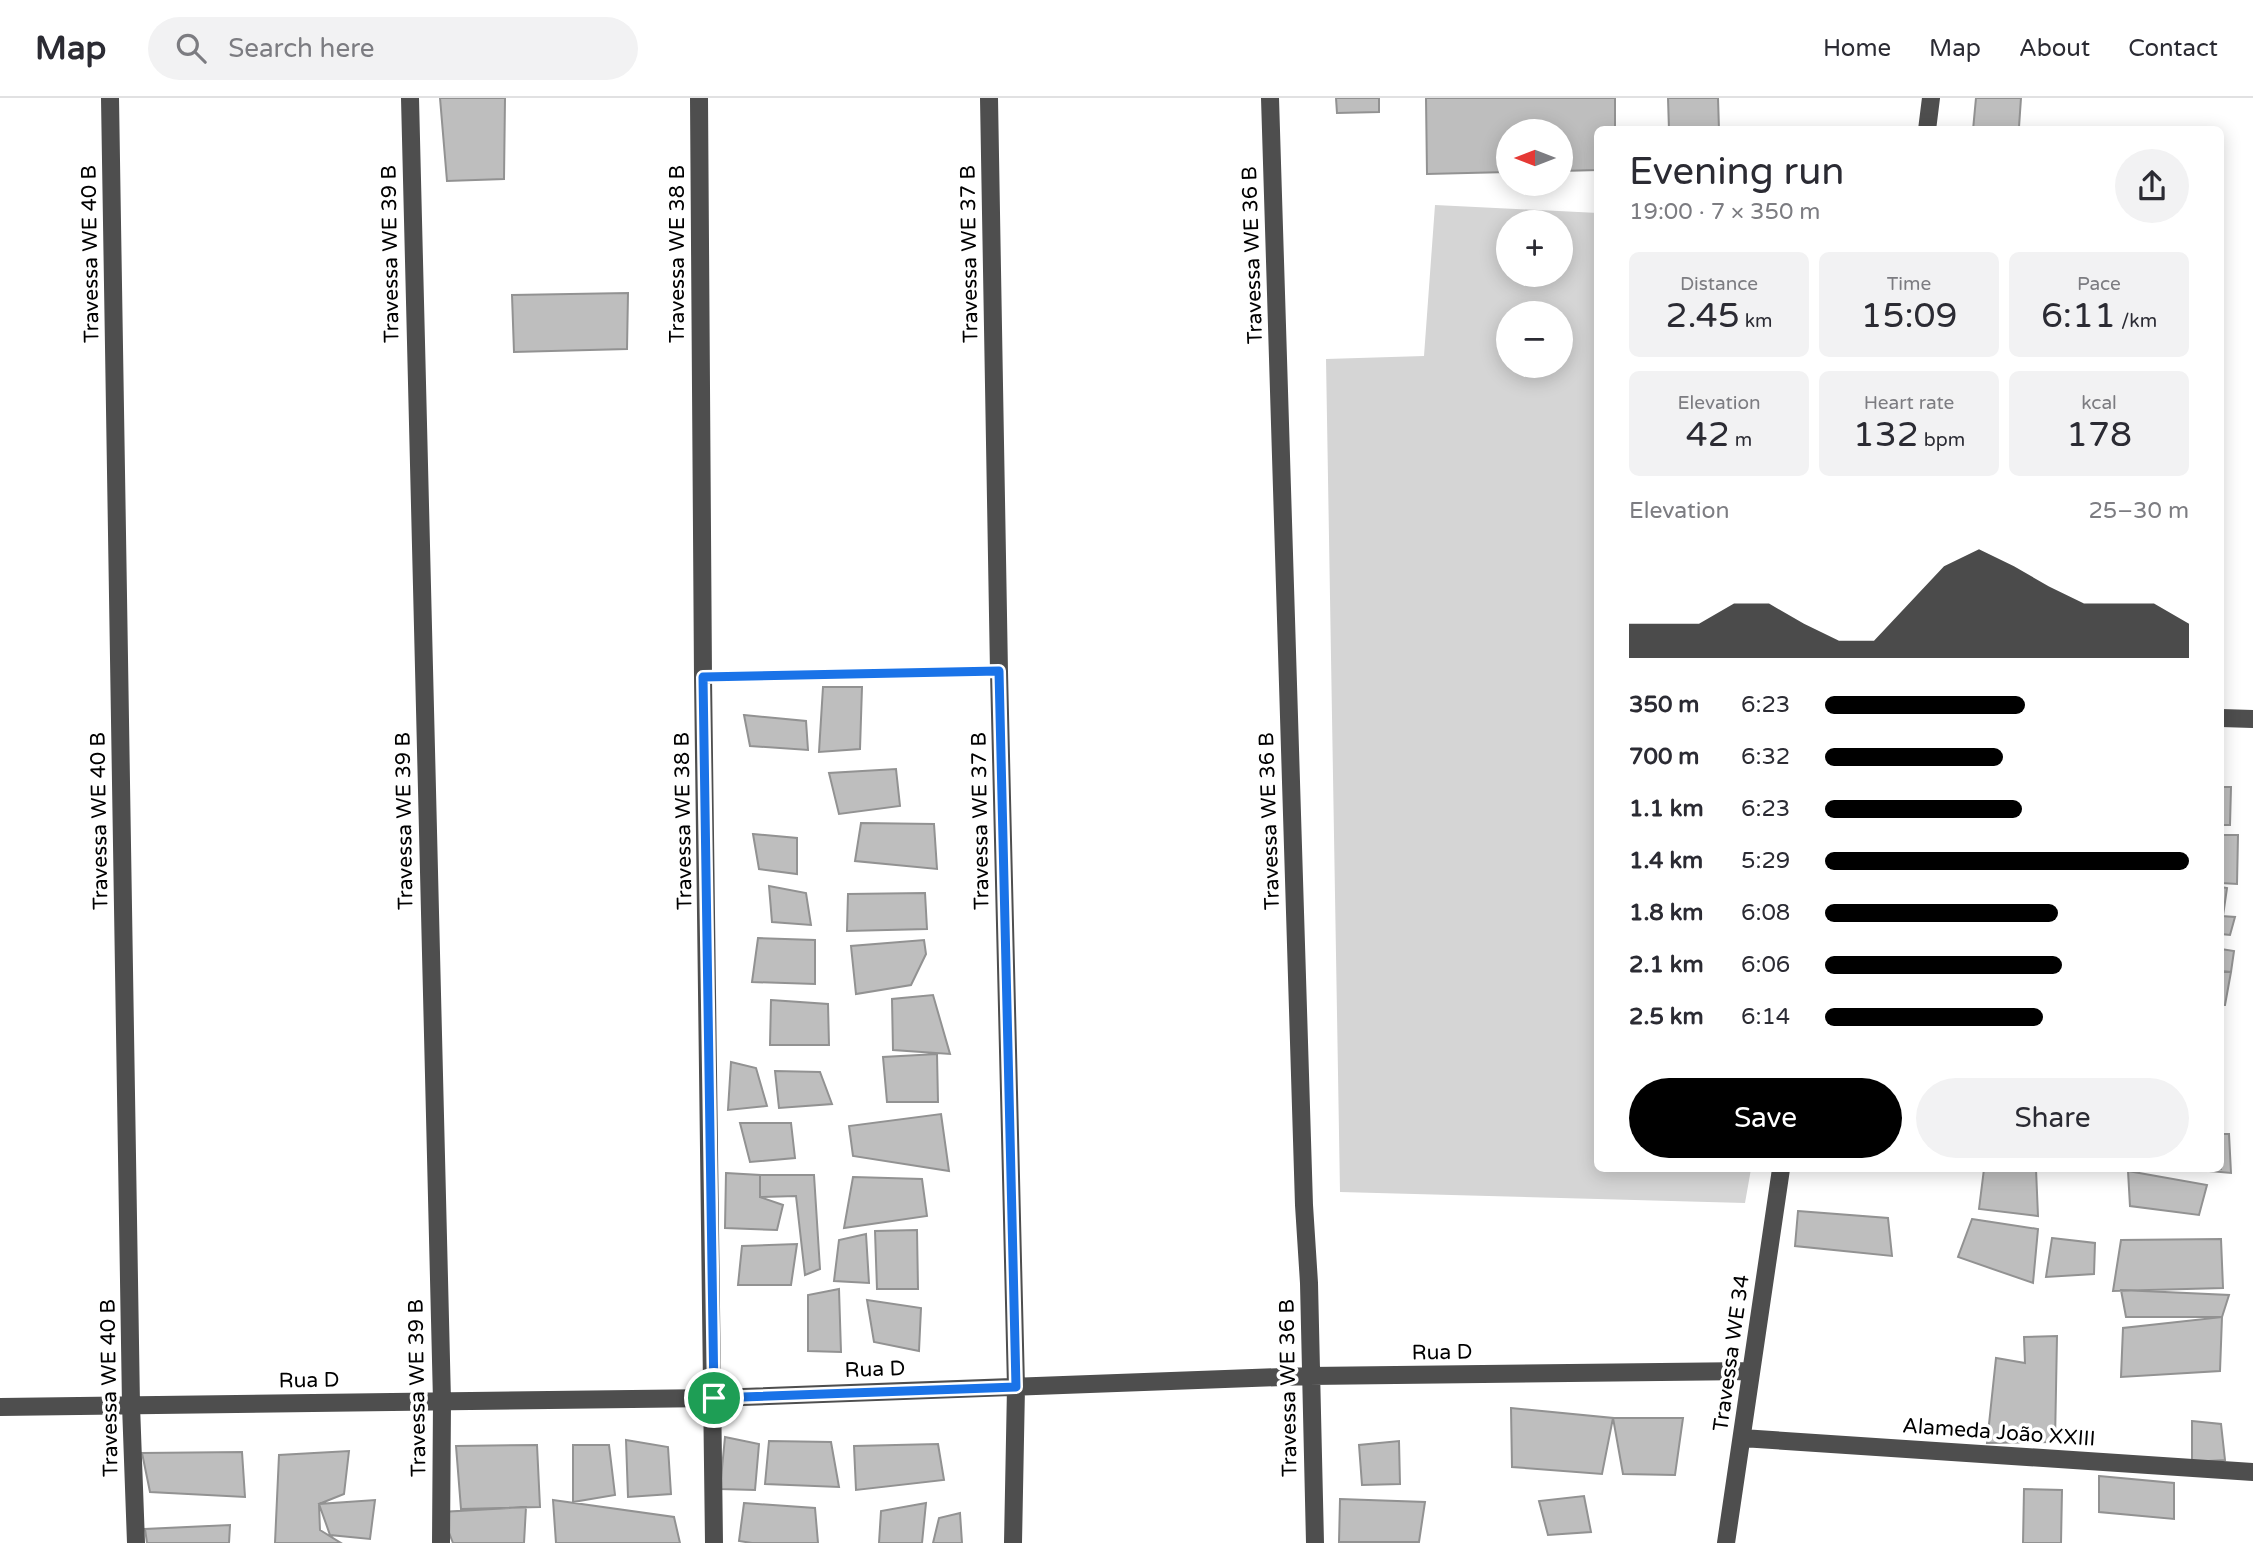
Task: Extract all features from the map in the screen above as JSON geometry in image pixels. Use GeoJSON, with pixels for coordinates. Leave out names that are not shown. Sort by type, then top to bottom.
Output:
{"type":"FeatureCollection","features":[{"type":"Feature","properties":{"kind":"street","name":"Travessa WE 40 B"},"geometry":{"type":"LineString","coordinates":[[110,98],[131,1405],[136,1543]]}},
{"type":"Feature","properties":{"kind":"street","name":"Travessa WE 39 B"},"geometry":{"type":"LineString","coordinates":[[410,98],[442,1401],[441,1543]]}},
{"type":"Feature","properties":{"kind":"street","name":"Travessa WE 38 B"},"geometry":{"type":"LineString","coordinates":[[699,98],[714,1543]]}},
{"type":"Feature","properties":{"kind":"street","name":"Travessa WE 37 B"},"geometry":{"type":"LineString","coordinates":[[989,98],[1016,1387],[1013,1543]]}},
{"type":"Feature","properties":{"kind":"street","name":"Travessa WE 36 B"},"geometry":{"type":"LineString","coordinates":[[1270,98],[1315,1543]]}},
{"type":"Feature","properties":{"kind":"street"},"geometry":{"type":"LineString","coordinates":[[1928,126],[1931,98]]}},
{"type":"Feature","properties":{"kind":"street"},"geometry":{"type":"LineString","coordinates":[[2224,718],[2253,719]]}},
{"type":"Feature","properties":{"kind":"street","name":"Travessa WE 34"},"geometry":{"type":"LineString","coordinates":[[1726,1543],[1781,1172]]}},
{"type":"Feature","properties":{"kind":"street","name":"Rua D"},"geometry":{"type":"LineString","coordinates":[[0,1407],[714,1398],[1310,1376],[1751,1371]]}},
{"type":"Feature","properties":{"kind":"street","name":"Alameda João XXIII"},"geometry":{"type":"LineString","coordinates":[[1742,1438],[2253,1472]]}},
{"type":"Feature","properties":{"kind":"path"},"geometry":{"type":"LineString","coordinates":[[703,677],[999,671]]}},
{"type":"Feature","properties":{"kind":"shaded area"},"geometry":{"type":"Polygon","coordinates":[[[1435,205],[1537,210],[1496,210],[1496,287],[1573,287],[1573,212],[1594,213],[1594,1172],[1750,1172],[1745,1203],[1340,1192],[1326,359],[1424,356],[1435,205]]]}},
{"type":"Feature","properties":{"kind":"building"},"geometry":{"type":"Polygon","coordinates":[[[440,98],[505,98],[504,179],[447,181],[440,98]]]}},
{"type":"Feature","properties":{"kind":"building"},"geometry":{"type":"Polygon","coordinates":[[[1336,98],[1379,98],[1379,112],[1337,113],[1336,98]]]}},
{"type":"Feature","properties":{"kind":"building"},"geometry":{"type":"Polygon","coordinates":[[[1426,98],[1615,98],[1615,126],[1594,126],[1594,170],[1573,171],[1573,119],[1496,119],[1496,172],[1427,174],[1426,98]]]}},
{"type":"Feature","properties":{"kind":"building"},"geometry":{"type":"Polygon","coordinates":[[[1668,98],[1718,98],[1719,126],[1669,126],[1668,98]]]}},
{"type":"Feature","properties":{"kind":"building"},"geometry":{"type":"Polygon","coordinates":[[[1976,98],[2021,98],[2019,126],[1973,126],[1976,98]]]}},
{"type":"Feature","properties":{"kind":"building"},"geometry":{"type":"Polygon","coordinates":[[[628,293],[627,349],[514,352],[512,295],[628,293]]]}},
{"type":"Feature","properties":{"kind":"building"},"geometry":{"type":"Polygon","coordinates":[[[823,687],[862,687],[860,749],[819,752],[823,687]]]}},
{"type":"Feature","properties":{"kind":"building"},"geometry":{"type":"Polygon","coordinates":[[[744,715],[806,721],[808,750],[750,746],[744,715]]]}},
{"type":"Feature","properties":{"kind":"building"},"geometry":{"type":"Polygon","coordinates":[[[896,769],[900,806],[839,814],[829,773],[896,769]]]}},
{"type":"Feature","properties":{"kind":"building"},"geometry":{"type":"Polygon","coordinates":[[[2224,787],[2231,787],[2230,825],[2224,825],[2224,787]]]}},
{"type":"Feature","properties":{"kind":"building"},"geometry":{"type":"Polygon","coordinates":[[[861,823],[934,824],[937,869],[855,861],[861,823]]]}},
{"type":"Feature","properties":{"kind":"building"},"geometry":{"type":"Polygon","coordinates":[[[753,834],[797,838],[797,874],[759,869],[753,834]]]}},
{"type":"Feature","properties":{"kind":"building"},"geometry":{"type":"Polygon","coordinates":[[[2224,835],[2238,835],[2237,884],[2224,883],[2224,835]]]}},
{"type":"Feature","properties":{"kind":"building"},"geometry":{"type":"Polygon","coordinates":[[[769,886],[806,893],[811,925],[772,922],[769,886]]]}},
{"type":"Feature","properties":{"kind":"building"},"geometry":{"type":"Polygon","coordinates":[[[2224,888],[2227,888],[2224,909],[2224,888]]]}},
{"type":"Feature","properties":{"kind":"building"},"geometry":{"type":"Polygon","coordinates":[[[925,893],[927,929],[847,931],[848,894],[925,893]]]}},
{"type":"Feature","properties":{"kind":"building"},"geometry":{"type":"Polygon","coordinates":[[[2224,916],[2235,917],[2230,935],[2224,934],[2224,916]]]}},
{"type":"Feature","properties":{"kind":"building"},"geometry":{"type":"Polygon","coordinates":[[[758,938],[815,940],[815,984],[752,982],[758,938]]]}},
{"type":"Feature","properties":{"kind":"building"},"geometry":{"type":"Polygon","coordinates":[[[924,940],[926,954],[911,985],[856,994],[851,946],[924,940]]]}},
{"type":"Feature","properties":{"kind":"building"},"geometry":{"type":"Polygon","coordinates":[[[2224,949],[2234,951],[2231,972],[2224,971],[2224,949]]]}},
{"type":"Feature","properties":{"kind":"building"},"geometry":{"type":"Polygon","coordinates":[[[2224,972],[2231,972],[2225,1005],[2224,972]]]}},
{"type":"Feature","properties":{"kind":"building"},"geometry":{"type":"Polygon","coordinates":[[[933,995],[950,1054],[893,1050],[892,999],[933,995]]]}},
{"type":"Feature","properties":{"kind":"building"},"geometry":{"type":"Polygon","coordinates":[[[771,1000],[828,1004],[829,1045],[770,1045],[771,1000]]]}},
{"type":"Feature","properties":{"kind":"building"},"geometry":{"type":"Polygon","coordinates":[[[937,1054],[938,1102],[887,1102],[883,1057],[937,1054]]]}},
{"type":"Feature","properties":{"kind":"building"},"geometry":{"type":"Polygon","coordinates":[[[731,1062],[756,1068],[767,1106],[728,1110],[731,1062]]]}},
{"type":"Feature","properties":{"kind":"building"},"geometry":{"type":"Polygon","coordinates":[[[775,1071],[820,1072],[832,1104],[779,1108],[775,1071]]]}},
{"type":"Feature","properties":{"kind":"building"},"geometry":{"type":"Polygon","coordinates":[[[941,1114],[949,1171],[853,1156],[849,1126],[941,1114]]]}},
{"type":"Feature","properties":{"kind":"building"},"geometry":{"type":"Polygon","coordinates":[[[740,1123],[791,1123],[795,1158],[750,1162],[740,1123]]]}},
{"type":"Feature","properties":{"kind":"building"},"geometry":{"type":"Polygon","coordinates":[[[2224,1134],[2229,1134],[2231,1173],[2220,1172],[2224,1172],[2224,1134]]]}},
{"type":"Feature","properties":{"kind":"building"},"geometry":{"type":"Polygon","coordinates":[[[1984,1172],[2036,1172],[2038,1216],[1979,1209],[1984,1172]]]}},
{"type":"Feature","properties":{"kind":"building"},"geometry":{"type":"Polygon","coordinates":[[[2128,1172],[2207,1185],[2199,1215],[2130,1206],[2128,1172]]]}},
{"type":"Feature","properties":{"kind":"building"},"geometry":{"type":"Polygon","coordinates":[[[726,1173],[760,1175],[760,1197],[783,1205],[777,1230],[725,1228],[726,1173]]]}},
{"type":"Feature","properties":{"kind":"building"},"geometry":{"type":"Polygon","coordinates":[[[760,1175],[814,1175],[820,1269],[805,1275],[796,1196],[760,1197],[760,1175]]]}},
{"type":"Feature","properties":{"kind":"building"},"geometry":{"type":"Polygon","coordinates":[[[853,1177],[922,1179],[927,1216],[844,1228],[853,1177]]]}},
{"type":"Feature","properties":{"kind":"building"},"geometry":{"type":"Polygon","coordinates":[[[1798,1211],[1888,1218],[1892,1256],[1795,1246],[1798,1211]]]}},
{"type":"Feature","properties":{"kind":"building"},"geometry":{"type":"Polygon","coordinates":[[[1972,1219],[2038,1229],[2033,1283],[1958,1257],[1972,1219]]]}},
{"type":"Feature","properties":{"kind":"building"},"geometry":{"type":"Polygon","coordinates":[[[917,1230],[918,1289],[877,1289],[875,1231],[917,1230]]]}},
{"type":"Feature","properties":{"kind":"building"},"geometry":{"type":"Polygon","coordinates":[[[866,1234],[869,1283],[834,1281],[839,1240],[866,1234]]]}},
{"type":"Feature","properties":{"kind":"building"},"geometry":{"type":"Polygon","coordinates":[[[2052,1238],[2095,1243],[2094,1274],[2046,1277],[2052,1238]]]}},
{"type":"Feature","properties":{"kind":"building"},"geometry":{"type":"Polygon","coordinates":[[[2221,1239],[2223,1288],[2113,1291],[2121,1240],[2221,1239]]]}},
{"type":"Feature","properties":{"kind":"building"},"geometry":{"type":"Polygon","coordinates":[[[797,1244],[791,1285],[738,1285],[742,1246],[797,1244]]]}},
{"type":"Feature","properties":{"kind":"building"},"geometry":{"type":"Polygon","coordinates":[[[839,1289],[841,1352],[808,1351],[808,1295],[839,1289]]]}},
{"type":"Feature","properties":{"kind":"building"},"geometry":{"type":"Polygon","coordinates":[[[2121,1290],[2229,1295],[2222,1317],[2126,1317],[2121,1290]]]}},
{"type":"Feature","properties":{"kind":"building"},"geometry":{"type":"Polygon","coordinates":[[[867,1300],[921,1308],[919,1351],[874,1342],[867,1300]]]}},
{"type":"Feature","properties":{"kind":"building"},"geometry":{"type":"Polygon","coordinates":[[[2222,1317],[2220,1371],[2121,1377],[2123,1328],[2222,1317]]]}},
{"type":"Feature","properties":{"kind":"building"},"geometry":{"type":"Polygon","coordinates":[[[2057,1336],[2055,1442],[1987,1443],[1996,1358],[2025,1363],[2024,1337],[2057,1336]]]}},
{"type":"Feature","properties":{"kind":"building"},"geometry":{"type":"Polygon","coordinates":[[[1511,1408],[1613,1418],[1602,1474],[1512,1467],[1511,1408]]]}},
{"type":"Feature","properties":{"kind":"building"},"geometry":{"type":"Polygon","coordinates":[[[1613,1418],[1683,1418],[1675,1475],[1623,1474],[1613,1418]]]}},
{"type":"Feature","properties":{"kind":"building"},"geometry":{"type":"Polygon","coordinates":[[[2192,1421],[2221,1424],[2225,1460],[2192,1462],[2192,1421]]]}},
{"type":"Feature","properties":{"kind":"building"},"geometry":{"type":"Polygon","coordinates":[[[725,1437],[759,1444],[755,1490],[720,1489],[725,1437]]]}},
{"type":"Feature","properties":{"kind":"building"},"geometry":{"type":"Polygon","coordinates":[[[626,1440],[668,1447],[671,1494],[628,1497],[626,1440]]]}},
{"type":"Feature","properties":{"kind":"building"},"geometry":{"type":"Polygon","coordinates":[[[769,1441],[831,1442],[839,1487],[765,1484],[769,1441]]]}},
{"type":"Feature","properties":{"kind":"building"},"geometry":{"type":"Polygon","coordinates":[[[1399,1441],[1400,1484],[1362,1485],[1359,1445],[1399,1441]]]}},
{"type":"Feature","properties":{"kind":"building"},"geometry":{"type":"Polygon","coordinates":[[[938,1444],[944,1480],[856,1490],[854,1446],[938,1444]]]}},
{"type":"Feature","properties":{"kind":"building"},"geometry":{"type":"Polygon","coordinates":[[[537,1445],[540,1507],[461,1509],[456,1446],[537,1445]]]}},
{"type":"Feature","properties":{"kind":"building"},"geometry":{"type":"Polygon","coordinates":[[[573,1445],[609,1445],[615,1495],[573,1502],[573,1445]]]}},
{"type":"Feature","properties":{"kind":"building"},"geometry":{"type":"Polygon","coordinates":[[[349,1451],[344,1494],[319,1504],[320,1530],[341,1543],[275,1543],[279,1455],[349,1451]]]}},
{"type":"Feature","properties":{"kind":"building"},"geometry":{"type":"Polygon","coordinates":[[[242,1452],[245,1497],[150,1492],[142,1453],[242,1452]]]}},
{"type":"Feature","properties":{"kind":"building"},"geometry":{"type":"Polygon","coordinates":[[[2099,1476],[2174,1483],[2174,1519],[2099,1512],[2099,1476]]]}},
{"type":"Feature","properties":{"kind":"building"},"geometry":{"type":"Polygon","coordinates":[[[2024,1489],[2062,1490],[2061,1543],[2023,1543],[2024,1489]]]}},
{"type":"Feature","properties":{"kind":"building"},"geometry":{"type":"Polygon","coordinates":[[[1584,1496],[1591,1532],[1548,1535],[1539,1501],[1584,1496]]]}},
{"type":"Feature","properties":{"kind":"building"},"geometry":{"type":"Polygon","coordinates":[[[1340,1499],[1425,1502],[1419,1542],[1339,1542],[1340,1499]]]}},
{"type":"Feature","properties":{"kind":"building"},"geometry":{"type":"Polygon","coordinates":[[[375,1500],[370,1539],[330,1535],[319,1504],[375,1500]]]}},
{"type":"Feature","properties":{"kind":"building"},"geometry":{"type":"Polygon","coordinates":[[[553,1500],[674,1517],[680,1543],[556,1543],[553,1500]]]}},
{"type":"Feature","properties":{"kind":"building"},"geometry":{"type":"Polygon","coordinates":[[[744,1503],[815,1508],[818,1543],[739,1541],[744,1503]]]}},
{"type":"Feature","properties":{"kind":"building"},"geometry":{"type":"Polygon","coordinates":[[[926,1503],[922,1543],[879,1543],[881,1511],[926,1503]]]}},
{"type":"Feature","properties":{"kind":"building"},"geometry":{"type":"Polygon","coordinates":[[[526,1507],[524,1543],[453,1543],[441,1512],[526,1507]]]}},
{"type":"Feature","properties":{"kind":"building"},"geometry":{"type":"Polygon","coordinates":[[[960,1513],[962,1543],[933,1543],[939,1518],[960,1513]]]}},
{"type":"Feature","properties":{"kind":"building"},"geometry":{"type":"Polygon","coordinates":[[[230,1525],[229,1543],[147,1543],[145,1529],[230,1525]]]}},
{"type":"Feature","properties":{"kind":"route"},"geometry":{"type":"LineString","coordinates":[[999,671],[1016,1387],[714,1398],[703,677],[999,671]]}}]}
